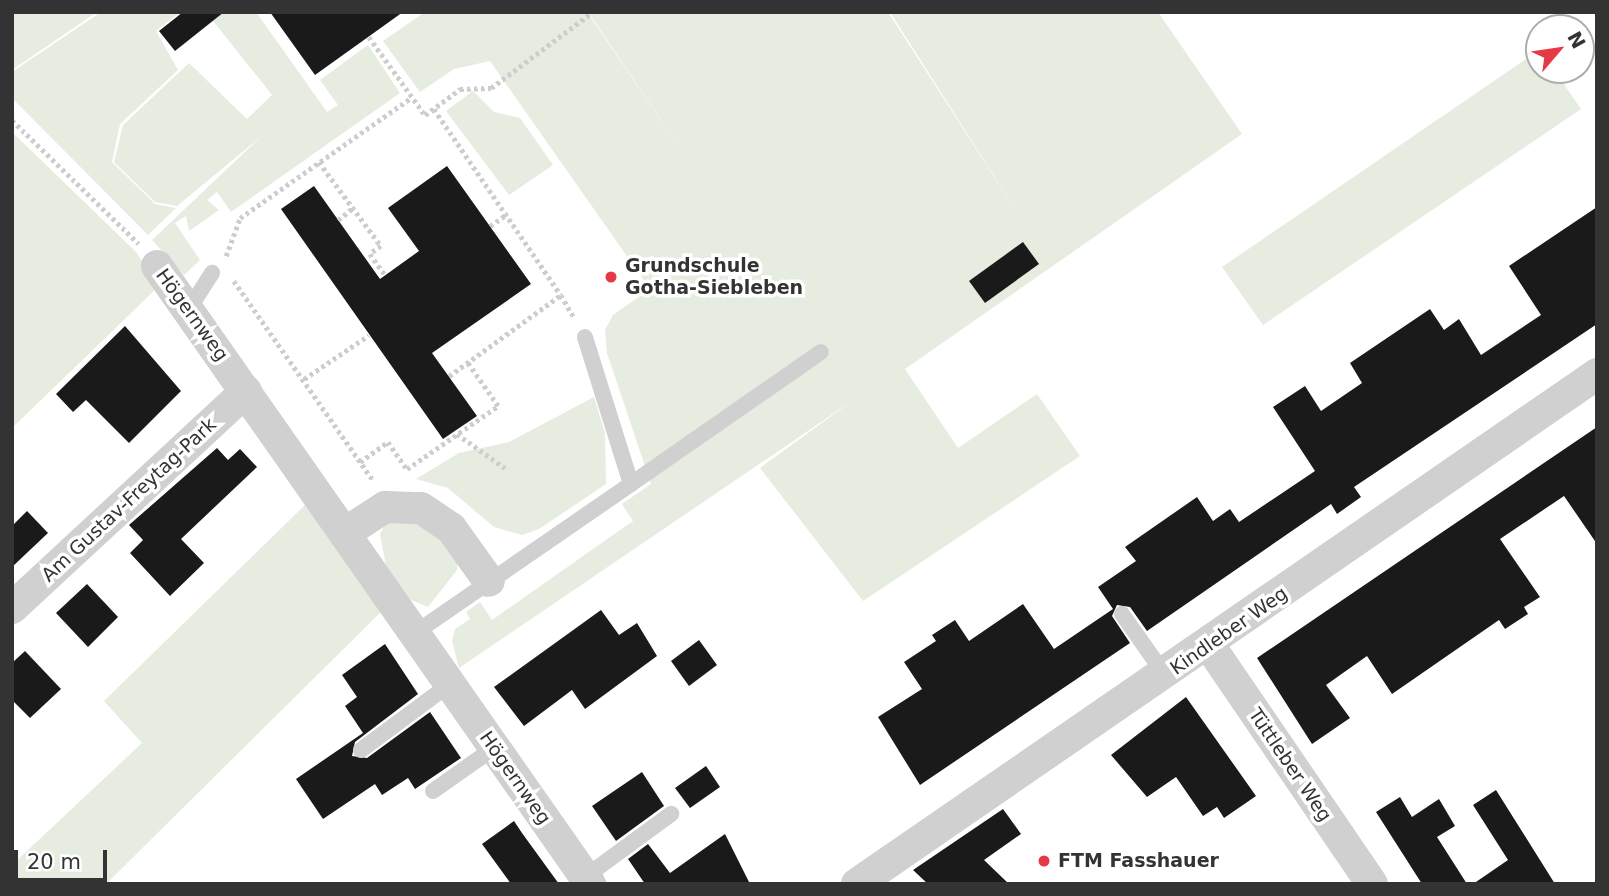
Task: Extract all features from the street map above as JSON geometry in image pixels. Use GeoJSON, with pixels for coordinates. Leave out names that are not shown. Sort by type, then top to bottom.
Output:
{"type":"FeatureCollection","features":[{"type":"Feature","properties":{"kind":"street","name":"Högernweg"},"geometry":{"type":"LineString","coordinates":[[157,265],[587,880]]}},
{"type":"Feature","properties":{"kind":"street","name":"Kindleber Weg"},"geometry":{"type":"LineString","coordinates":[[872,880],[1597,374]]}},
{"type":"Feature","properties":{"kind":"street","name":"Am Gustav-Freytag-Park"},"geometry":{"type":"LineString","coordinates":[[12,608],[246,391]]}},
{"type":"Feature","properties":{"kind":"street"},"geometry":{"type":"LineString","coordinates":[[345,533],[385,507],[421,508],[451,528],[489,581]]}},
{"type":"Feature","properties":{"kind":"street","name":"Tüttleber Weg"},"geometry":{"type":"LineString","coordinates":[[1209,645],[1372,884]]}},
{"type":"Feature","properties":{"kind":"lane"},"geometry":{"type":"LineString","coordinates":[[188,309],[217,269]]}},
{"type":"Feature","properties":{"kind":"lane"},"geometry":{"type":"LineString","coordinates":[[585,337],[631,484]]}},
{"type":"Feature","properties":{"kind":"lane"},"geometry":{"type":"LineString","coordinates":[[415,633],[821,352]]}},
{"type":"Feature","properties":{"kind":"lane"},"geometry":{"type":"LineString","coordinates":[[1122,614],[1165,675]]}},
{"type":"Feature","properties":{"kind":"lane"},"geometry":{"type":"LineString","coordinates":[[361,750],[450,684]]}},
{"type":"Feature","properties":{"kind":"lane"},"geometry":{"type":"LineString","coordinates":[[433,791],[494,748]]}},
{"type":"Feature","properties":{"kind":"lane"},"geometry":{"type":"LineString","coordinates":[[587,880],[671,814]]}},
{"type":"Feature","properties":{"kind":"path"},"geometry":{"type":"LineString","coordinates":[[369,37],[425,115],[460,89],[491,88],[590,14]]}},
{"type":"Feature","properties":{"kind":"path"},"geometry":{"type":"LineString","coordinates":[[368,472],[304,379],[217,269],[240,218],[412,97]]}},
{"type":"Feature","properties":{"kind":"path"},"geometry":{"type":"LineString","coordinates":[[434,109],[508,214],[585,337]]}},
{"type":"Feature","properties":{"kind":"path","name":"Högernweg"},"geometry":{"type":"LineString","coordinates":[[12,120],[157,265]]}},
{"type":"Feature","properties":{"kind":"path"},"geometry":{"type":"LineString","coordinates":[[319,162],[381,246],[370,254],[385,275]]}},
{"type":"Feature","properties":{"kind":"path"},"geometry":{"type":"LineString","coordinates":[[338,220],[353,208]]}},
{"type":"Feature","properties":{"kind":"path"},"geometry":{"type":"LineString","coordinates":[[490,226],[508,214]]}},
{"type":"Feature","properties":{"kind":"path"},"geometry":{"type":"LineString","coordinates":[[449,376],[561,295]]}},
{"type":"Feature","properties":{"kind":"path"},"geometry":{"type":"LineString","coordinates":[[304,379],[369,335]]}},
{"type":"Feature","properties":{"kind":"path"},"geometry":{"type":"LineString","coordinates":[[360,462],[388,442],[407,469],[498,406],[467,362]]}},
{"type":"Feature","properties":{"kind":"path"},"geometry":{"type":"LineString","coordinates":[[457,435],[505,468]]}},
{"type":"Feature","properties":{"kind":"shaded area"},"geometry":{"type":"Polygon","coordinates":[[[12,12],[97,12],[12,70],[12,12]]]}},
{"type":"Feature","properties":{"kind":"shaded area"},"geometry":{"type":"Polygon","coordinates":[[[101,12],[180,12],[156,31],[178,70],[120,124],[112,162],[155,204],[176,208],[148,235],[12,98],[12,72],[101,12]]]}},
{"type":"Feature","properties":{"kind":"shaded area"},"geometry":{"type":"Polygon","coordinates":[[[206,12],[256,12],[327,112],[338,105],[320,80],[368,45],[400,93],[231,212],[217,192],[207,200],[219,210],[189,231],[186,216],[175,223],[200,260],[184,275],[152,240],[263,135],[177,206],[155,202],[114,162],[123,125],[189,63],[247,119],[272,95],[206,12]]]}},
{"type":"Feature","properties":{"kind":"shaded area"},"geometry":{"type":"Polygon","coordinates":[[[425,12],[587,12],[689,161],[588,12],[888,12],[1020,217],[890,12],[1158,12],[1242,134],[905,369],[958,448],[1037,394],[1080,456],[863,601],[760,468],[852,401],[459,668],[452,641],[455,629],[470,619],[466,612],[480,602],[492,620],[633,521],[622,504],[651,484],[607,353],[605,330],[613,315],[650,289],[490,61],[454,69],[420,92],[383,41],[425,12]]]}},
{"type":"Feature","properties":{"kind":"shaded area"},"geometry":{"type":"Polygon","coordinates":[[[1525,60],[1525,84],[1564,84],[1581,109],[1263,325],[1222,267],[1525,60]]]}},
{"type":"Feature","properties":{"kind":"shaded area"},"geometry":{"type":"Polygon","coordinates":[[[473,91],[494,112],[520,118],[553,165],[509,195],[446,111],[473,91]]]}},
{"type":"Feature","properties":{"kind":"shaded area"},"geometry":{"type":"Polygon","coordinates":[[[12,132],[136,252],[159,286],[12,428],[12,132]]]}},
{"type":"Feature","properties":{"kind":"shaded area"},"geometry":{"type":"Polygon","coordinates":[[[594,397],[605,433],[606,484],[539,529],[522,535],[494,527],[448,488],[416,479],[459,453],[509,442],[594,397]]]}},
{"type":"Feature","properties":{"kind":"shaded area"},"geometry":{"type":"Polygon","coordinates":[[[307,503],[382,611],[106,884],[12,884],[12,865],[142,743],[104,701],[307,503]]]}},
{"type":"Feature","properties":{"kind":"shaded area"},"geometry":{"type":"Polygon","coordinates":[[[388,519],[426,521],[458,559],[457,570],[428,607],[411,600],[386,566],[380,534],[388,519]]]}},
{"type":"Feature","properties":{"kind":"building"},"geometry":{"type":"Polygon","coordinates":[[[183,12],[224,12],[175,51],[159,31],[183,12]]]}},
{"type":"Feature","properties":{"kind":"building"},"geometry":{"type":"Polygon","coordinates":[[[270,12],[403,12],[315,75],[270,12]]]}},
{"type":"Feature","properties":{"kind":"building"},"geometry":{"type":"Polygon","coordinates":[[[447,166],[531,284],[432,353],[477,416],[443,439],[281,209],[314,186],[380,279],[419,251],[388,208],[447,166]]]}},
{"type":"Feature","properties":{"kind":"building"},"geometry":{"type":"Polygon","coordinates":[[[1597,207],[1597,324],[1354,487],[1361,497],[1337,514],[1331,504],[1147,631],[1130,607],[1117,605],[1112,616],[1130,643],[920,785],[878,717],[922,689],[904,662],[936,641],[932,635],[955,620],[969,641],[1023,604],[1054,649],[1113,609],[1098,587],[1136,561],[1125,547],[1197,497],[1213,521],[1230,509],[1239,522],[1315,471],[1273,407],[1305,386],[1321,411],[1362,383],[1350,363],[1430,309],[1444,330],[1459,319],[1481,355],[1541,315],[1509,266],[1597,207]]]}},
{"type":"Feature","properties":{"kind":"building"},"geometry":{"type":"Polygon","coordinates":[[[1023,242],[1039,264],[985,303],[969,281],[1023,242]]]}},
{"type":"Feature","properties":{"kind":"building"},"geometry":{"type":"Polygon","coordinates":[[[125,326],[181,391],[129,443],[86,400],[73,412],[56,394],[125,326]]]}},
{"type":"Feature","properties":{"kind":"building"},"geometry":{"type":"Polygon","coordinates":[[[1597,427],[1597,544],[1564,496],[1500,539],[1540,597],[1524,607],[1528,614],[1505,629],[1499,620],[1392,694],[1367,656],[1326,685],[1350,718],[1312,744],[1257,658],[1597,427]]]}},
{"type":"Feature","properties":{"kind":"building"},"geometry":{"type":"Polygon","coordinates":[[[217,448],[228,460],[240,449],[257,467],[181,539],[204,563],[170,596],[130,553],[143,540],[129,525],[217,448]]]}},
{"type":"Feature","properties":{"kind":"building"},"geometry":{"type":"Polygon","coordinates":[[[27,511],[48,533],[12,567],[12,526],[27,511]]]}},
{"type":"Feature","properties":{"kind":"building"},"geometry":{"type":"Polygon","coordinates":[[[87,584],[118,617],[88,647],[56,613],[87,584]]]}},
{"type":"Feature","properties":{"kind":"building"},"geometry":{"type":"Polygon","coordinates":[[[601,610],[619,635],[637,623],[657,656],[585,709],[572,690],[524,726],[494,687],[601,610]]]}},
{"type":"Feature","properties":{"kind":"building"},"geometry":{"type":"Polygon","coordinates":[[[699,640],[717,665],[689,686],[671,661],[699,640]]]}},
{"type":"Feature","properties":{"kind":"building"},"geometry":{"type":"Polygon","coordinates":[[[385,644],[418,694],[355,742],[352,756],[367,758],[430,712],[461,758],[415,789],[408,778],[382,795],[375,784],[323,819],[296,779],[363,733],[345,706],[357,697],[342,675],[385,644]]]}},
{"type":"Feature","properties":{"kind":"building"},"geometry":{"type":"Polygon","coordinates":[[[25,651],[61,689],[30,718],[12,700],[12,663],[25,651]]]}},
{"type":"Feature","properties":{"kind":"building"},"geometry":{"type":"Polygon","coordinates":[[[1186,697],[1256,796],[1224,818],[1217,807],[1203,816],[1176,777],[1147,797],[1111,755],[1186,697]]]}},
{"type":"Feature","properties":{"kind":"building"},"geometry":{"type":"Polygon","coordinates":[[[706,766],[720,787],[690,808],[675,788],[706,766]]]}},
{"type":"Feature","properties":{"kind":"building"},"geometry":{"type":"Polygon","coordinates":[[[642,772],[664,806],[616,841],[592,806],[642,772]]]}},
{"type":"Feature","properties":{"kind":"building"},"geometry":{"type":"Polygon","coordinates":[[[1496,790],[1555,884],[1473,884],[1508,860],[1473,805],[1496,790]]]}},
{"type":"Feature","properties":{"kind":"building"},"geometry":{"type":"Polygon","coordinates":[[[1400,797],[1412,817],[1439,799],[1455,826],[1437,837],[1467,884],[1422,884],[1376,812],[1400,797]]]}},
{"type":"Feature","properties":{"kind":"building"},"geometry":{"type":"Polygon","coordinates":[[[1003,809],[1021,834],[984,860],[1009,884],[928,884],[913,870],[1003,809]]]}},
{"type":"Feature","properties":{"kind":"building"},"geometry":{"type":"Polygon","coordinates":[[[514,821],[559,884],[511,884],[482,844],[514,821]]]}},
{"type":"Feature","properties":{"kind":"building"},"geometry":{"type":"Polygon","coordinates":[[[725,834],[750,884],[645,884],[628,859],[648,844],[670,873],[725,834]]]}},
{"type":"Feature","properties":{"kind":"place","name":"Grundschule Gotha-Siebleben"},"geometry":{"type":"Point","coordinates":[611,277]}},
{"type":"Feature","properties":{"kind":"place","name":"FTM Fasshauer"},"geometry":{"type":"Point","coordinates":[1044,861]}}]}
